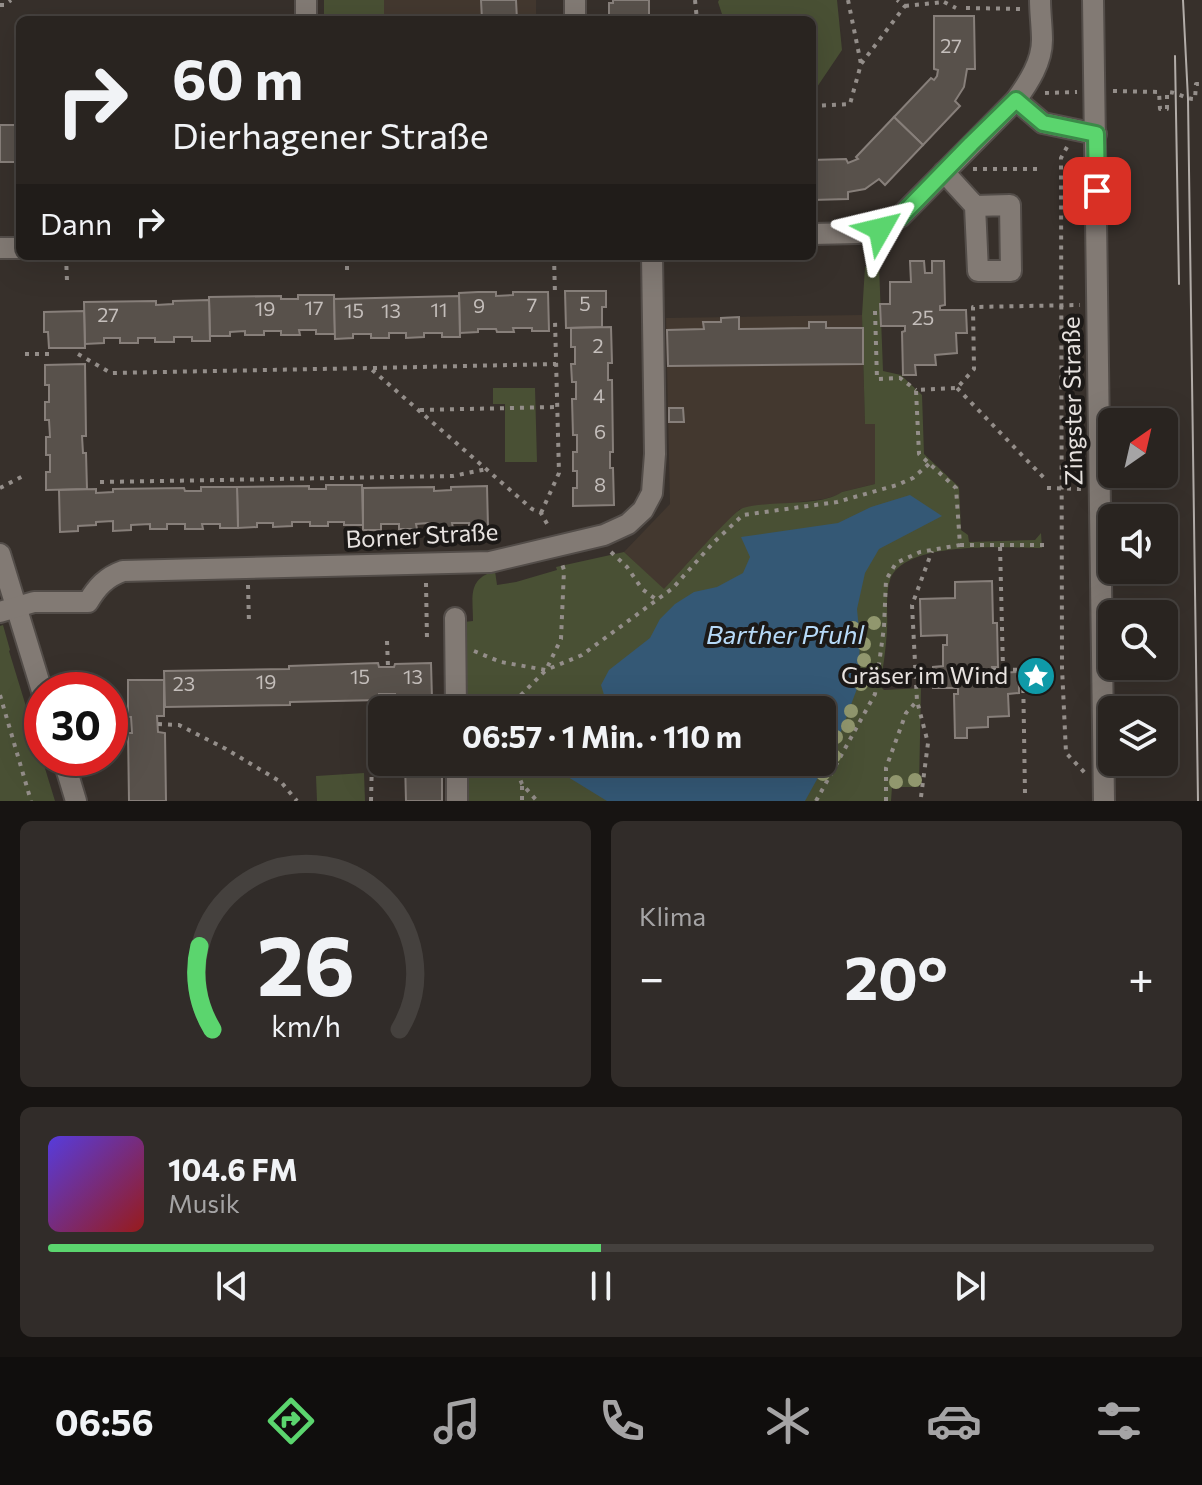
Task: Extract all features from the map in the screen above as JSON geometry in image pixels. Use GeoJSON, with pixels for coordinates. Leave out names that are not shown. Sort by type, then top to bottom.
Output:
{"type":"FeatureCollection","features":[{"type":"Feature","properties":{"kind":"street","name":"Zingster Straße"},"geometry":{"type":"LineString","coordinates":[[1093,0],[1104,801]]}},
{"type":"Feature","properties":{"kind":"street"},"geometry":{"type":"LineString","coordinates":[[816,234],[880,229],[900,217],[1021,92],[1037,63],[1042,43],[1040,5]]}},
{"type":"Feature","properties":{"kind":"street"},"geometry":{"type":"LineString","coordinates":[[1021,92],[1043,123],[1096,134]]}},
{"type":"Feature","properties":{"kind":"street"},"geometry":{"type":"LineString","coordinates":[[944,172],[975,206]]}},
{"type":"Feature","properties":{"kind":"street","name":"Borner Straße"},"geometry":{"type":"LineString","coordinates":[[8,610],[34,602],[88,602],[101,584],[123,571],[490,562],[604,535],[628,524],[643,510],[652,493],[655,454],[652,260]]}},
{"type":"Feature","properties":{"kind":"street"},"geometry":{"type":"LineString","coordinates":[[0,554],[8,610],[34,672]]}},
{"type":"Feature","properties":{"kind":"street"},"geometry":{"type":"LineString","coordinates":[[455,618],[456,696]]}},
{"type":"Feature","properties":{"kind":"street"},"geometry":{"type":"LineString","coordinates":[[68,776],[76,801]]}},
{"type":"Feature","properties":{"kind":"street"},"geometry":{"type":"LineString","coordinates":[[457,776],[457,801]]}},
{"type":"Feature","properties":{"kind":"path"},"geometry":{"type":"LineString","coordinates":[[0,5],[11,0]]}},
{"type":"Feature","properties":{"kind":"path"},"geometry":{"type":"LineString","coordinates":[[848,0],[861,64]]}},
{"type":"Feature","properties":{"kind":"path"},"geometry":{"type":"LineString","coordinates":[[897,0],[905,6],[942,1],[956,8]]}},
{"type":"Feature","properties":{"kind":"path"},"geometry":{"type":"LineString","coordinates":[[966,8],[1040,5]]}},
{"type":"Feature","properties":{"kind":"path"},"geometry":{"type":"LineString","coordinates":[[816,106],[850,104],[861,64],[905,6]]}},
{"type":"Feature","properties":{"kind":"path"},"geometry":{"type":"LineString","coordinates":[[1021,92],[1159,92],[1160,109],[1167,109],[1167,92],[1195,99],[1196,84],[1202,84]]}},
{"type":"Feature","properties":{"kind":"path"},"geometry":{"type":"LineString","coordinates":[[1061,158],[1062,668],[1066,753],[1088,777]]}},
{"type":"Feature","properties":{"kind":"path"},"geometry":{"type":"LineString","coordinates":[[944,172],[1043,169]]}},
{"type":"Feature","properties":{"kind":"path"},"geometry":{"type":"LineString","coordinates":[[66,260],[67,281]]}},
{"type":"Feature","properties":{"kind":"path"},"geometry":{"type":"LineString","coordinates":[[347,260],[347,276]]}},
{"type":"Feature","properties":{"kind":"path"},"geometry":{"type":"LineString","coordinates":[[554,260],[555,295]]}},
{"type":"Feature","properties":{"kind":"path"},"geometry":{"type":"LineString","coordinates":[[875,311],[877,379],[900,378],[916,390],[957,388],[974,369],[973,307],[1098,305]]}},
{"type":"Feature","properties":{"kind":"path"},"geometry":{"type":"LineString","coordinates":[[370,368],[532,509],[541,513],[559,473],[555,321]]}},
{"type":"Feature","properties":{"kind":"path"},"geometry":{"type":"LineString","coordinates":[[25,354],[52,354]]}},
{"type":"Feature","properties":{"kind":"path"},"geometry":{"type":"LineString","coordinates":[[78,354],[111,373],[556,364]]}},
{"type":"Feature","properties":{"kind":"path"},"geometry":{"type":"LineString","coordinates":[[957,388],[1047,481]]}},
{"type":"Feature","properties":{"kind":"path"},"geometry":{"type":"LineString","coordinates":[[916,390],[919,454],[956,488],[960,545]]}},
{"type":"Feature","properties":{"kind":"path"},"geometry":{"type":"LineString","coordinates":[[419,410],[557,407]]}},
{"type":"Feature","properties":{"kind":"path"},"geometry":{"type":"LineString","coordinates":[[456,643],[501,662],[546,670],[582,655],[673,588],[743,515],[837,502],[882,490],[913,478],[930,463]]}},
{"type":"Feature","properties":{"kind":"path"},"geometry":{"type":"LineString","coordinates":[[100,482],[453,476],[487,469]]}},
{"type":"Feature","properties":{"kind":"path"},"geometry":{"type":"LineString","coordinates":[[0,488],[25,475]]}},
{"type":"Feature","properties":{"kind":"path"},"geometry":{"type":"LineString","coordinates":[[604,535],[609,549],[627,567],[642,589],[657,600]]}},
{"type":"Feature","properties":{"kind":"path"},"geometry":{"type":"LineString","coordinates":[[816,801],[875,694],[884,627],[886,580],[896,563],[920,552],[960,545],[1048,545]]}},
{"type":"Feature","properties":{"kind":"path"},"geometry":{"type":"LineString","coordinates":[[1000,545],[1003,670]]}},
{"type":"Feature","properties":{"kind":"path"},"geometry":{"type":"LineString","coordinates":[[521,696],[546,670],[561,639],[564,570],[557,547]]}},
{"type":"Feature","properties":{"kind":"path"},"geometry":{"type":"LineString","coordinates":[[921,797],[928,743],[917,701],[912,605],[932,551]]}},
{"type":"Feature","properties":{"kind":"path"},"geometry":{"type":"LineString","coordinates":[[426,565],[427,639]]}},
{"type":"Feature","properties":{"kind":"path"},"geometry":{"type":"LineString","coordinates":[[387,641],[388,667]]}},
{"type":"Feature","properties":{"kind":"path"},"geometry":{"type":"LineString","coordinates":[[1023,669],[1025,794]]}},
{"type":"Feature","properties":{"kind":"path"},"geometry":{"type":"LineString","coordinates":[[992,670],[1050,669]]}},
{"type":"Feature","properties":{"kind":"path"},"geometry":{"type":"LineString","coordinates":[[0,695],[31,801]]}},
{"type":"Feature","properties":{"kind":"path"},"geometry":{"type":"LineString","coordinates":[[886,801],[886,768],[906,713],[917,701]]}},
{"type":"Feature","properties":{"kind":"path"},"geometry":{"type":"LineString","coordinates":[[158,724],[179,725],[226,749],[281,782],[297,801]]}},
{"type":"Feature","properties":{"kind":"path"},"geometry":{"type":"LineString","coordinates":[[371,801],[372,776]]}},
{"type":"Feature","properties":{"kind":"path"},"geometry":{"type":"LineString","coordinates":[[519,776],[537,801]]}},
{"type":"Feature","properties":{"kind":"path"},"geometry":{"type":"LineString","coordinates":[[522,784],[522,801]]}},
{"type":"Feature","properties":{"kind":"shaded area"},"geometry":{"type":"Polygon","coordinates":[[[384,0],[536,0],[536,16],[384,16],[384,0]]]}},
{"type":"Feature","properties":{"kind":"shaded area"},"geometry":{"type":"Polygon","coordinates":[[[862,315],[865,423],[875,424],[875,484],[824,499],[740,509],[664,590],[624,552],[670,504],[666,318],[862,315]]]}},
{"type":"Feature","properties":{"kind":"green space"},"geometry":{"type":"Polygon","coordinates":[[[324,0],[384,0],[384,16],[324,16],[324,0]]]}},
{"type":"Feature","properties":{"kind":"green space"},"geometry":{"type":"Polygon","coordinates":[[[837,0],[842,50],[816,87],[816,16],[723,16],[718,2],[837,0]]]}},
{"type":"Feature","properties":{"kind":"green space"},"geometry":{"type":"Polygon","coordinates":[[[879,265],[883,371],[901,375],[922,395],[924,454],[959,487],[961,530],[968,535],[969,542],[1035,540],[1041,533],[1042,548],[935,552],[899,567],[890,580],[880,686],[884,690],[921,688],[919,787],[892,787],[891,801],[461,801],[461,776],[836,776],[836,696],[461,696],[464,622],[473,621],[474,590],[486,574],[495,571],[497,585],[516,582],[557,570],[556,567],[624,552],[664,589],[743,508],[822,500],[875,484],[875,424],[865,424],[862,315],[865,267],[879,265]]]}},
{"type":"Feature","properties":{"kind":"green space"},"geometry":{"type":"Polygon","coordinates":[[[493,388],[535,388],[537,462],[505,462],[505,404],[493,404],[493,388]]]}},
{"type":"Feature","properties":{"kind":"green space"},"geometry":{"type":"Polygon","coordinates":[[[3,625],[24,700],[24,776],[47,776],[55,801],[0,801],[0,626],[3,625]]]}},
{"type":"Feature","properties":{"kind":"green space"},"geometry":{"type":"Polygon","coordinates":[[[364,773],[365,801],[317,801],[316,776],[364,773]]]}},
{"type":"Feature","properties":{"kind":"water","name":"Barther Pfuhl"},"geometry":{"type":"Polygon","coordinates":[[[910,495],[942,516],[879,549],[865,573],[857,609],[860,640],[858,686],[836,745],[836,696],[604,696],[601,685],[609,670],[650,638],[660,619],[675,604],[694,592],[717,587],[743,573],[750,557],[741,537],[838,523],[871,507],[910,495]]]}},
{"type":"Feature","properties":{"kind":"water","name":"Barther Pfuhl"},"geometry":{"type":"Polygon","coordinates":[[[566,776],[819,776],[805,801],[607,801],[566,776]]]}},
{"type":"Feature","properties":{"kind":"building"},"geometry":{"type":"Polygon","coordinates":[[[481,0],[516,0],[517,16],[482,16],[481,0]]]}},
{"type":"Feature","properties":{"kind":"building"},"geometry":{"type":"Polygon","coordinates":[[[613,0],[649,0],[649,16],[609,16],[609,3],[613,0]]]}},
{"type":"Feature","properties":{"kind":"building"},"geometry":{"type":"Polygon","coordinates":[[[934,16],[974,16],[975,69],[967,69],[964,87],[955,101],[960,106],[923,145],[894,117],[931,78],[934,80],[937,76],[938,70],[934,69],[934,16]]]}},
{"type":"Feature","properties":{"kind":"building"},"geometry":{"type":"Polygon","coordinates":[[[894,117],[923,145],[885,185],[879,179],[865,189],[848,192],[848,199],[816,200],[816,160],[846,159],[848,163],[858,159],[856,157],[894,117]]]}},
{"type":"Feature","properties":{"kind":"building"},"geometry":{"type":"Polygon","coordinates":[[[0,125],[16,125],[16,162],[0,162],[0,125]]]}},
{"type":"Feature","properties":{"kind":"building"},"geometry":{"type":"Polygon","coordinates":[[[910,261],[924,261],[925,273],[932,273],[932,261],[944,261],[945,305],[940,306],[940,310],[966,310],[967,333],[956,333],[957,353],[935,355],[936,365],[915,365],[916,375],[903,375],[902,332],[905,326],[881,326],[880,304],[890,304],[890,282],[911,282],[910,261]]]}},
{"type":"Feature","properties":{"kind":"building"},"geometry":{"type":"Polygon","coordinates":[[[565,291],[606,291],[602,327],[566,328],[565,291]]]}},
{"type":"Feature","properties":{"kind":"building"},"geometry":{"type":"Polygon","coordinates":[[[496,292],[496,296],[513,295],[513,292],[548,292],[549,331],[513,328],[514,332],[478,329],[478,332],[460,333],[459,293],[496,292]]]}},
{"type":"Feature","properties":{"kind":"building"},"geometry":{"type":"Polygon","coordinates":[[[298,295],[334,295],[335,334],[299,330],[300,335],[264,331],[264,335],[245,335],[245,331],[230,332],[230,336],[210,336],[209,297],[281,296],[281,299],[298,299],[298,295]]]}},
{"type":"Feature","properties":{"kind":"building"},"geometry":{"type":"Polygon","coordinates":[[[459,296],[460,337],[424,333],[424,337],[406,338],[406,333],[389,333],[389,338],[353,334],[353,338],[335,339],[334,299],[459,296]]]}},
{"type":"Feature","properties":{"kind":"building"},"geometry":{"type":"Polygon","coordinates":[[[209,300],[210,341],[174,337],[174,342],[138,338],[138,343],[120,343],[120,338],[104,338],[104,343],[85,344],[84,302],[156,301],[156,305],[209,300]]]}},
{"type":"Feature","properties":{"kind":"building"},"geometry":{"type":"Polygon","coordinates":[[[84,311],[85,348],[49,348],[48,332],[44,332],[44,312],[84,311]]]}},
{"type":"Feature","properties":{"kind":"building"},"geometry":{"type":"Polygon","coordinates":[[[739,317],[739,329],[809,328],[809,322],[826,322],[826,328],[863,328],[863,364],[668,366],[667,330],[704,329],[703,322],[721,322],[721,318],[739,317]]]}},
{"type":"Feature","properties":{"kind":"building"},"geometry":{"type":"Polygon","coordinates":[[[611,327],[612,363],[608,363],[608,380],[612,380],[613,452],[610,452],[610,468],[613,468],[614,505],[573,506],[577,471],[573,471],[573,452],[577,452],[577,435],[573,435],[572,399],[576,399],[576,382],[572,382],[571,364],[575,364],[575,347],[571,347],[571,328],[611,327]]]}},
{"type":"Feature","properties":{"kind":"building"},"geometry":{"type":"Polygon","coordinates":[[[85,364],[86,436],[82,436],[87,489],[46,490],[50,455],[46,455],[46,437],[50,437],[49,420],[45,420],[49,385],[45,385],[45,365],[85,364]]]}},
{"type":"Feature","properties":{"kind":"building"},"geometry":{"type":"Polygon","coordinates":[[[669,408],[683,408],[684,422],[669,422],[669,408]]]}},
{"type":"Feature","properties":{"kind":"building"},"geometry":{"type":"Polygon","coordinates":[[[326,485],[362,485],[363,525],[328,522],[328,526],[310,526],[310,522],[292,522],[292,526],[273,527],[273,523],[257,523],[257,527],[238,528],[237,487],[309,486],[309,489],[326,489],[326,485]]]}},
{"type":"Feature","properties":{"kind":"building"},"geometry":{"type":"Polygon","coordinates":[[[487,486],[488,527],[469,528],[469,523],[452,523],[453,528],[434,529],[434,524],[429,523],[416,524],[417,529],[399,529],[399,524],[381,524],[381,530],[363,530],[363,488],[434,487],[434,491],[487,486]]]}},
{"type":"Feature","properties":{"kind":"building"},"geometry":{"type":"Polygon","coordinates":[[[201,487],[237,487],[238,528],[202,524],[203,529],[185,529],[185,524],[167,524],[167,529],[150,529],[150,524],[131,525],[131,530],[113,531],[113,521],[78,526],[78,531],[60,532],[59,490],[96,489],[96,493],[113,492],[113,489],[184,488],[185,491],[201,491],[201,487]]]}},
{"type":"Feature","properties":{"kind":"building"},"geometry":{"type":"Polygon","coordinates":[[[992,581],[998,667],[992,667],[993,673],[1019,672],[1019,693],[1008,694],[1009,716],[988,717],[988,727],[967,728],[967,738],[955,738],[954,694],[958,694],[958,688],[933,688],[933,667],[943,666],[943,645],[947,645],[947,635],[921,636],[920,599],[955,598],[955,582],[992,581]]]}},
{"type":"Feature","properties":{"kind":"building"},"geometry":{"type":"Polygon","coordinates":[[[378,663],[379,667],[394,667],[395,664],[431,663],[432,696],[379,694],[368,696],[368,700],[290,702],[290,705],[165,707],[164,671],[289,669],[289,666],[378,663]]]}},
{"type":"Feature","properties":{"kind":"building"},"geometry":{"type":"Polygon","coordinates":[[[128,680],[164,680],[164,716],[157,716],[158,732],[165,733],[166,801],[129,801],[128,733],[132,733],[131,717],[128,717],[128,680]]]}},
{"type":"Feature","properties":{"kind":"building"},"geometry":{"type":"Polygon","coordinates":[[[405,776],[442,776],[442,801],[406,801],[405,776]]]}},
{"type":"Feature","properties":{"kind":"tram line"},"geometry":{"type":"LineString","coordinates":[[1183,0],[1188,99],[1198,801]]}},
{"type":"Feature","properties":{"kind":"tram line"},"geometry":{"type":"LineString","coordinates":[[1175,56],[1179,284]]}},
{"type":"Feature","properties":{"kind":"place","name":"Gräser im Wind"},"geometry":{"type":"Point","coordinates":[1036,676]}},
{"type":"Feature","properties":{"kind":"route"},"geometry":{"type":"LineString","coordinates":[[880,229],[900,217],[1016,100],[1043,123],[1096,134],[1097,191]]}}]}
